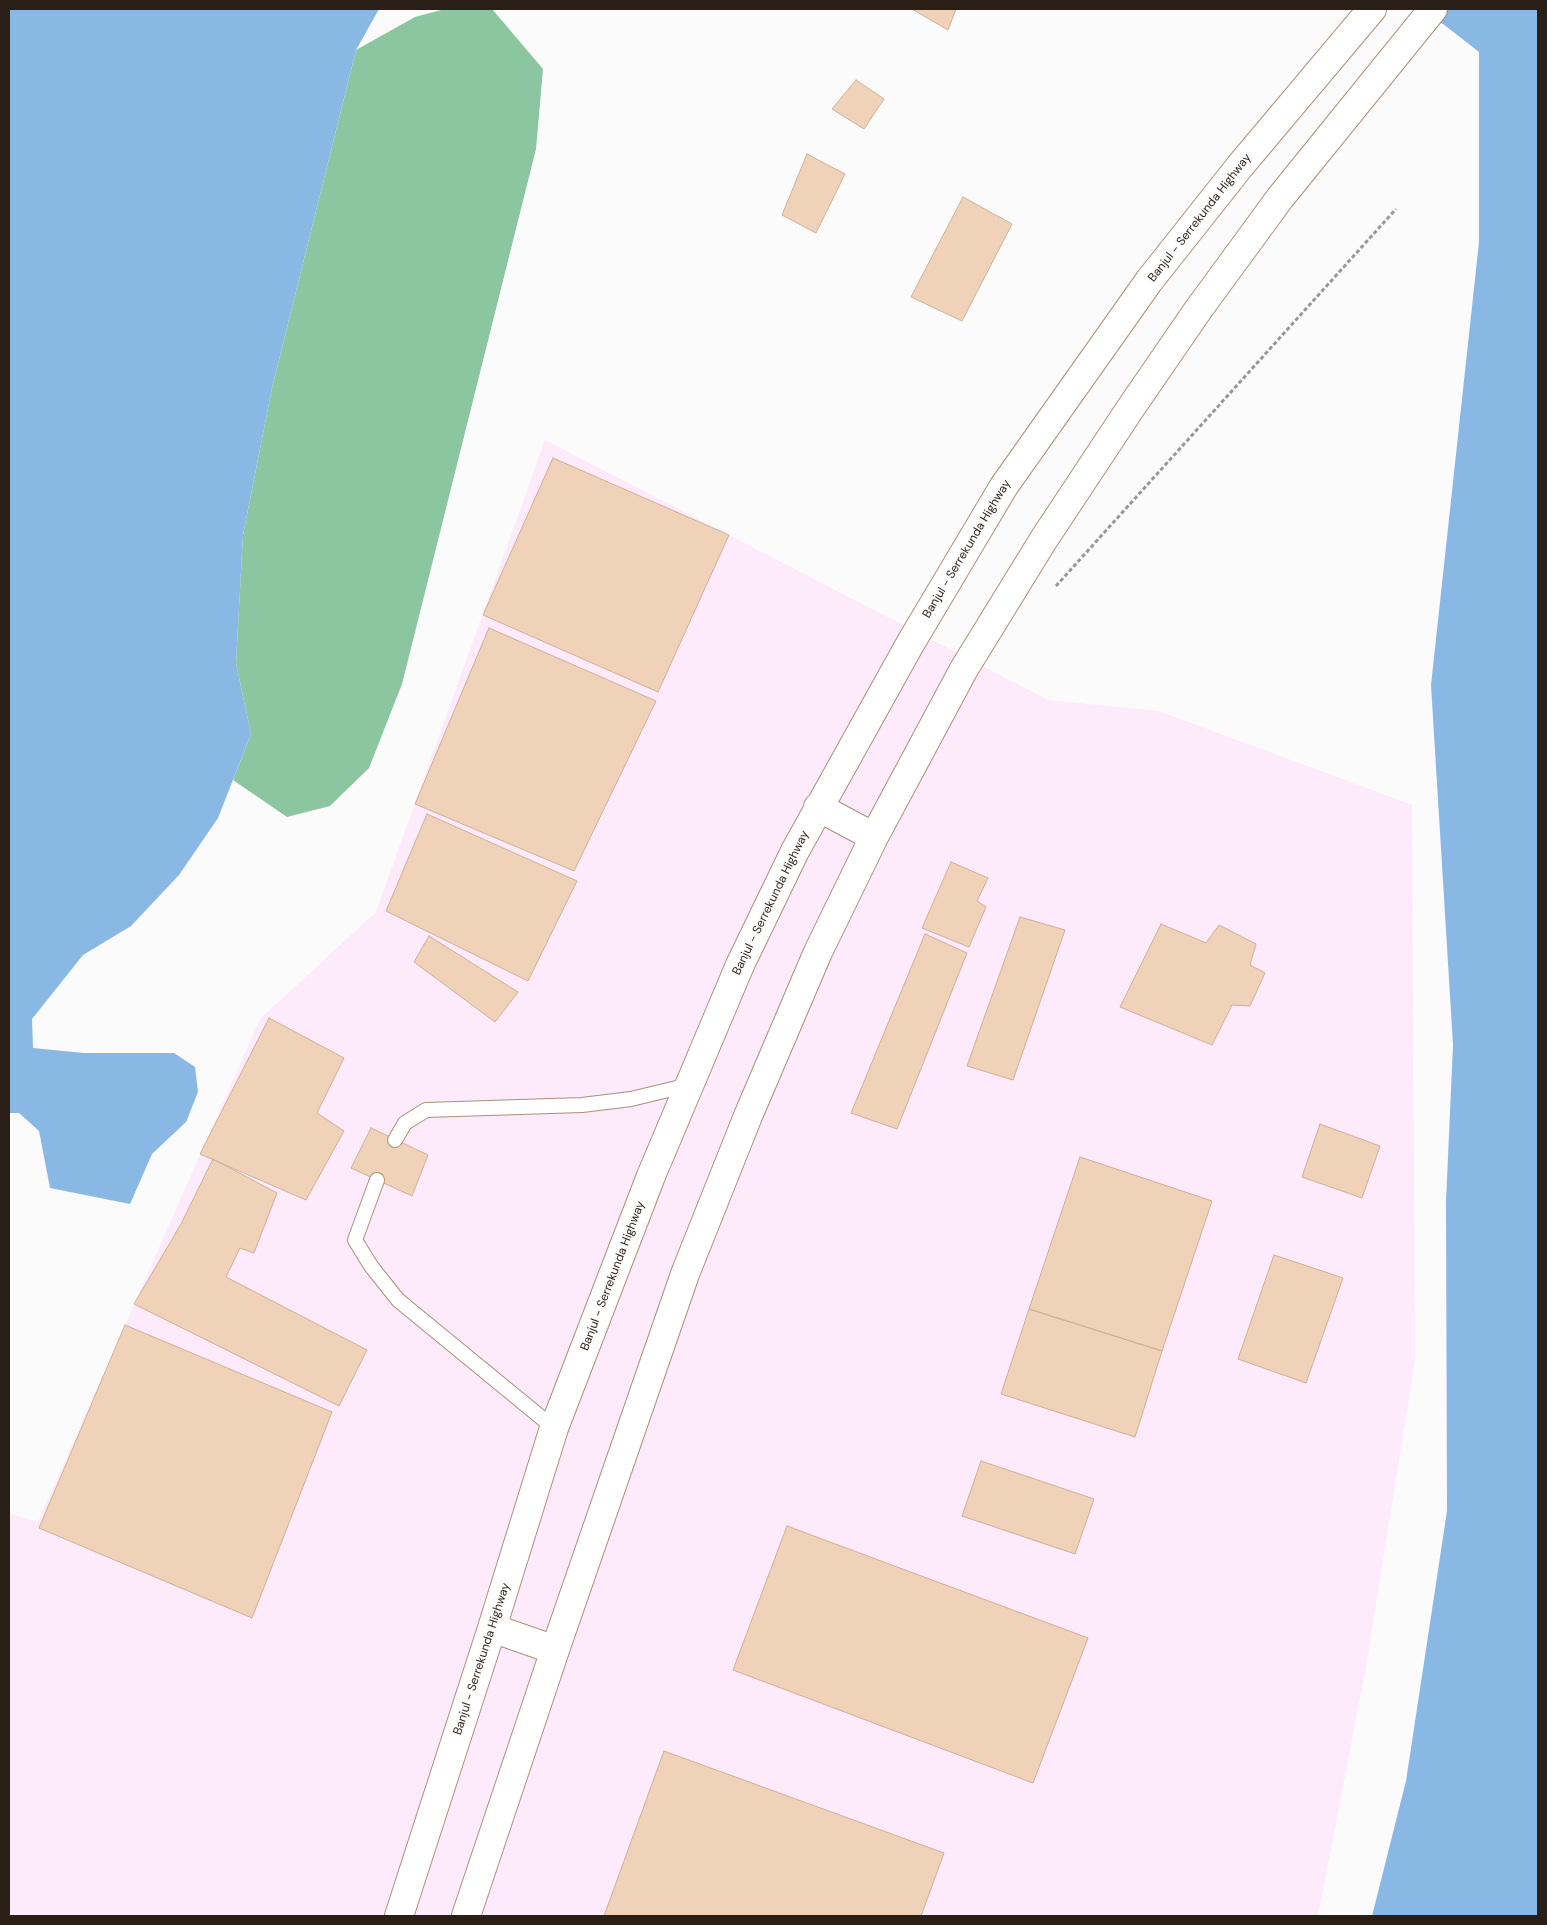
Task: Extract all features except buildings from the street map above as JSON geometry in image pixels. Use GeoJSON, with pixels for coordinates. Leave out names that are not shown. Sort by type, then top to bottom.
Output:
{"type":"FeatureCollection","features":[{"type":"Feature","properties":{"kind":"highway","name":"Banjul - Serrekunda Highway"},"geometry":{"type":"LineString","coordinates":[[399,1916],[554,1428],[651,1176],[740,965],[818,807],[910,644],[1004,486],[1149,281],[1240,166],[1372,9]]}},
{"type":"Feature","properties":{"kind":"highway"},"geometry":{"type":"LineString","coordinates":[[466,1916],[555,1650],[685,1274],[748,1116],[818,952],[874,837],[964,669],[1044,539],[1130,409],[1198,310],[1280,198],[1429,13]]}},
{"type":"Feature","properties":{"kind":"highway"},"geometry":{"type":"LineString","coordinates":[[818,807],[874,837]]}},
{"type":"Feature","properties":{"kind":"highway"},"geometry":{"type":"LineString","coordinates":[[492,1628],[555,1650]]}},
{"type":"Feature","properties":{"kind":"lane"},"geometry":{"type":"LineString","coordinates":[[395,1140],[405,1123],[426,1110],[582,1105],[630,1099],[689,1085]]}},
{"type":"Feature","properties":{"kind":"lane"},"geometry":{"type":"LineString","coordinates":[[377,1180],[355,1240],[371,1266],[398,1300],[554,1428]]}},
{"type":"Feature","properties":{"kind":"path"},"geometry":{"type":"LineString","coordinates":[[1050,592],[1396,209]]}},
{"type":"Feature","properties":{"kind":"shaded area"},"geometry":{"type":"Polygon","coordinates":[[[545,440],[1048,700],[1159,711],[1412,805],[1415,1360],[1366,1666],[1318,1916],[9,1916],[9,1513],[38,1522],[260,1019],[376,912],[545,440]]]}},
{"type":"Feature","properties":{"kind":"green space"},"geometry":{"type":"Polygon","coordinates":[[[445,9],[492,9],[543,69],[536,149],[402,684],[369,768],[330,806],[287,817],[233,780],[251,734],[236,663],[243,535],[272,388],[356,50],[415,17],[445,9]]]}},
{"type":"Feature","properties":{"kind":"water"},"geometry":{"type":"Polygon","coordinates":[[[9,9],[379,9],[356,50],[272,388],[243,535],[236,663],[251,734],[218,818],[179,875],[131,926],[83,955],[32,1019],[33,1048],[84,1053],[174,1053],[195,1067],[198,1092],[186,1122],[152,1154],[130,1204],[50,1188],[39,1131],[19,1113],[9,1113],[9,9]]]}},
{"type":"Feature","properties":{"kind":"water"},"geometry":{"type":"Polygon","coordinates":[[[1424,9],[1538,9],[1538,1916],[1372,1916],[1406,1781],[1447,1511],[1446,1202],[1453,1045],[1431,685],[1479,242],[1479,52],[1424,9]]]}}]}
